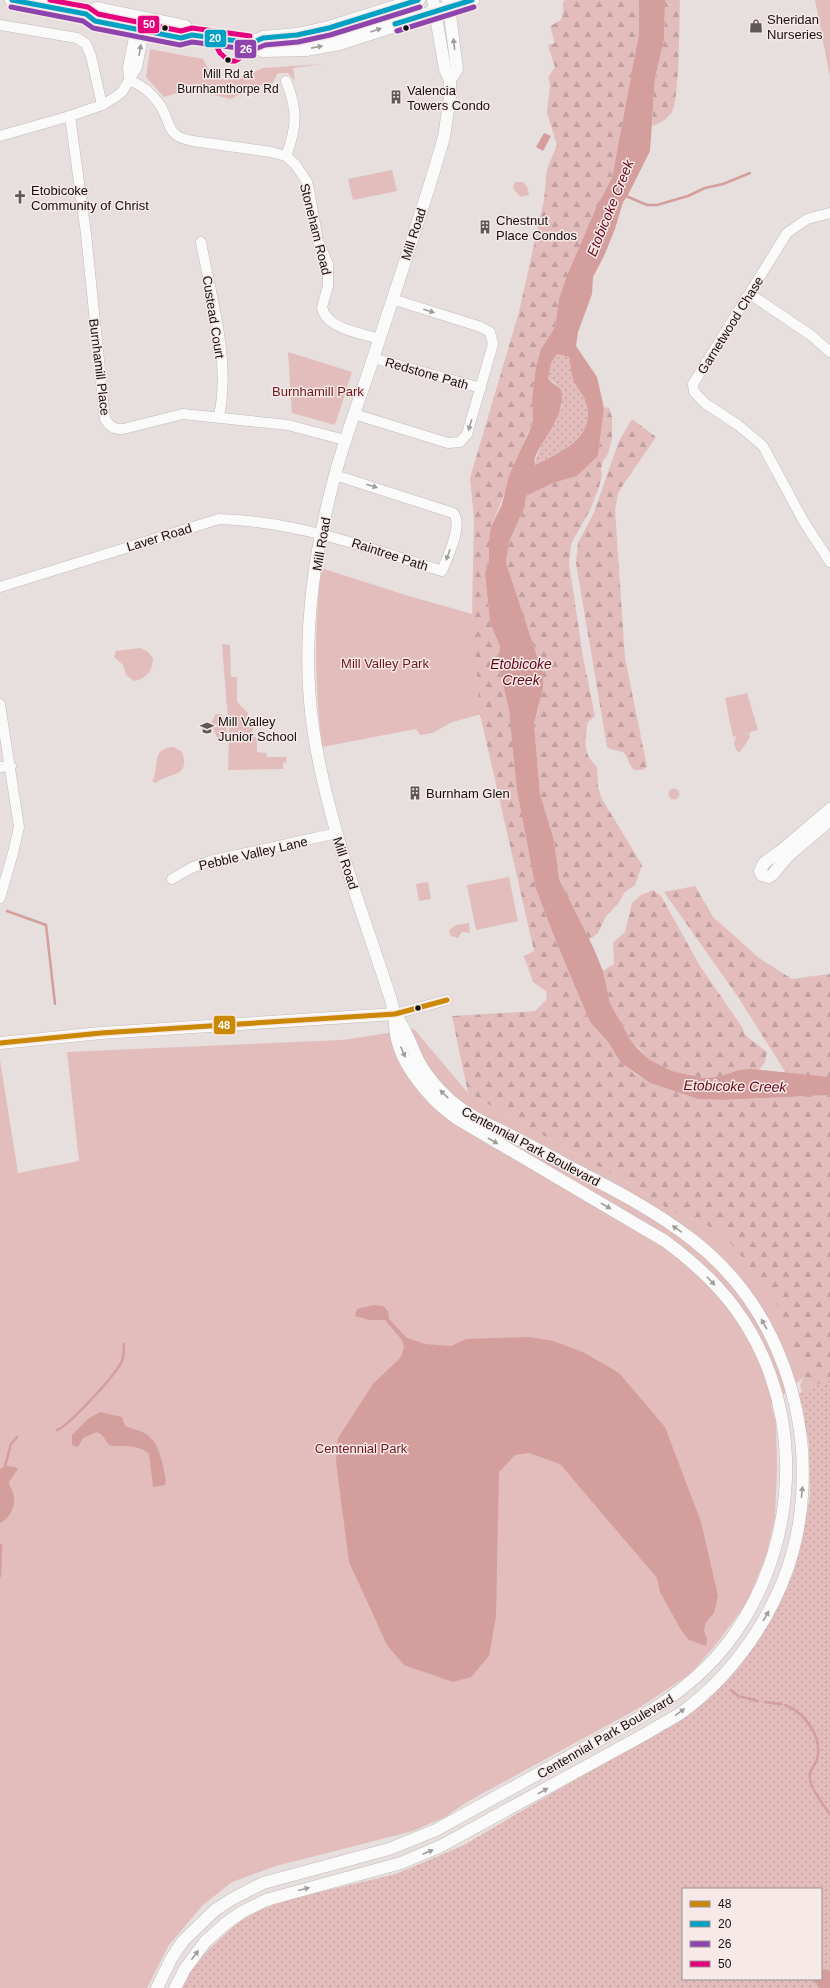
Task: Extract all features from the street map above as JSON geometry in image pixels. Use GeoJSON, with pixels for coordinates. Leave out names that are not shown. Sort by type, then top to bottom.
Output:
{"type":"FeatureCollection","features":[{"type":"Feature","properties":{"kind":"main road"},"geometry":{"type":"LineString","coordinates":[[12,0],[86,14],[95,21],[141,24],[181,38],[192,35],[252,43],[263,50],[306,49],[339,43],[434,5],[472,0]]}},
{"type":"Feature","properties":{"kind":"main road"},"geometry":{"type":"LineString","coordinates":[[252,43],[263,38],[297,35],[329,28],[418,0]]}},
{"type":"Feature","properties":{"kind":"street","name":"Mill Road"},"geometry":{"type":"LineString","coordinates":[[448,3],[457,69],[450,80]]}},
{"type":"Feature","properties":{"kind":"street","name":"Mill Road"},"geometry":{"type":"LineString","coordinates":[[395,1014],[325,792],[311,704],[310,623],[321,534],[335,474],[444,137],[450,96],[450,80],[445,69],[434,5]]}},
{"type":"Feature","properties":{"kind":"street"},"geometry":{"type":"LineString","coordinates":[[0,136],[70,116],[102,105],[122,92],[130,80],[128,67],[141,24]]}},
{"type":"Feature","properties":{"kind":"street"},"geometry":{"type":"LineString","coordinates":[[0,25],[77,38],[86,44],[91,56],[102,105]]}},
{"type":"Feature","properties":{"kind":"street"},"geometry":{"type":"LineString","coordinates":[[130,80],[149,92],[160,105],[171,131],[180,138],[192,141],[263,150],[286,156],[293,136],[295,115],[293,96],[286,81]]}},
{"type":"Feature","properties":{"kind":"street","name":"Burnhamill Place"},"geometry":{"type":"LineString","coordinates":[[70,116],[86,234],[105,419],[108,424],[118,430],[183,414],[219,416],[288,425],[345,440]]}},
{"type":"Feature","properties":{"kind":"street","name":"Stoneham Road"},"geometry":{"type":"LineString","coordinates":[[286,156],[307,182],[318,240],[328,264],[329,276],[322,307],[323,312],[327,318],[335,324],[379,339]]}},
{"type":"Feature","properties":{"kind":"street","name":"Garnetwood Chase"},"geometry":{"type":"LineString","coordinates":[[830,213],[807,219],[793,227],[787,233],[693,384],[694,392],[706,404],[738,425],[763,446],[804,522],[830,562]]}},
{"type":"Feature","properties":{"kind":"street","name":"Custead Court"},"geometry":{"type":"LineString","coordinates":[[201,242],[222,356],[222,403],[219,416]]}},
{"type":"Feature","properties":{"kind":"street"},"geometry":{"type":"LineString","coordinates":[[750,294],[818,341],[830,352]]}},
{"type":"Feature","properties":{"kind":"street","name":"Redstone Path"},"geometry":{"type":"LineString","coordinates":[[354,414],[448,443],[460,442],[467,434],[493,344],[490,332],[481,327],[392,299]]}},
{"type":"Feature","properties":{"kind":"street","name":"Redstone Path"},"geometry":{"type":"LineString","coordinates":[[373,358],[481,388]]}},
{"type":"Feature","properties":{"kind":"street","name":"Raintree Path"},"geometry":{"type":"LineString","coordinates":[[321,534],[334,536],[442,571],[457,530],[457,518],[449,510],[335,474]]}},
{"type":"Feature","properties":{"kind":"street","name":"Laver Road"},"geometry":{"type":"LineString","coordinates":[[0,587],[220,519],[251,520],[321,534]]}},
{"type":"Feature","properties":{"kind":"street"},"geometry":{"type":"LineString","coordinates":[[0,704],[11,766],[19,827],[14,853],[0,898]]}},
{"type":"Feature","properties":{"kind":"street"},"geometry":{"type":"LineString","coordinates":[[0,767],[11,766]]}},
{"type":"Feature","properties":{"kind":"street"},"geometry":{"type":"LineString","coordinates":[[830,809],[782,850],[762,864],[760,871],[762,875],[768,877],[773,874],[788,856],[830,820]]}},
{"type":"Feature","properties":{"kind":"street","name":"Pebble Valley Lane"},"geometry":{"type":"LineString","coordinates":[[172,879],[191,868],[210,861],[337,833]]}},
{"type":"Feature","properties":{"kind":"street"},"geometry":{"type":"LineString","coordinates":[[0,1043],[100,1033],[395,1014],[447,1000]]}},
{"type":"Feature","properties":{"kind":"street","name":"Centennial Park Boulevard"},"geometry":{"type":"LineString","coordinates":[[157,1988],[171,1959],[187,1937],[215,1910],[237,1896],[263,1883],[389,1849],[436,1830],[671,1699],[707,1667],[739,1628],[765,1581],[780,1531],[784,1513],[786,1463],[781,1413],[766,1366],[751,1335],[727,1299],[695,1264],[665,1241],[539,1168],[445,1110],[419,1082],[408,1065],[396,1034],[395,1014]]}},
{"type":"Feature","properties":{"kind":"street","name":"Centennial Park Boulevard"},"geometry":{"type":"LineString","coordinates":[[175,1988],[185,1969],[205,1942],[225,1924],[242,1912],[266,1900],[401,1862],[441,1846],[627,1745],[680,1713],[732,1666],[747,1647],[772,1605],[780,1587],[797,1533],[803,1486],[803,1464],[802,1439],[796,1404],[786,1372],[776,1348],[765,1325],[742,1290],[707,1252],[676,1227],[594,1180],[462,1110],[438,1089],[428,1076],[414,1052],[403,1026],[395,1014]]}},
{"type":"Feature","properties":{"kind":"green space"},"geometry":{"type":"Polygon","coordinates":[[[639,0],[639,33],[612,178],[596,209],[559,299],[555,327],[541,349],[536,367],[532,399],[533,423],[526,436],[522,450],[491,527],[489,561],[485,573],[490,623],[500,646],[498,663],[509,710],[536,889],[555,939],[590,1022],[608,1042],[621,1063],[634,1073],[650,1083],[698,1099],[722,1100],[830,1095],[830,1378],[802,1392],[800,1385],[804,1377],[722,1232],[671,1211],[638,1189],[468,1093],[452,1016],[535,1011],[547,999],[546,991],[533,982],[524,956],[534,951],[480,714],[452,722],[432,733],[422,704],[415,598],[472,614],[474,518],[470,478],[519,312],[544,200],[547,169],[557,145],[547,113],[550,85],[548,77],[555,67],[548,45],[555,43],[550,26],[561,20],[563,1],[639,0]]]}},
{"type":"Feature","properties":{"kind":"green space"},"geometry":{"type":"Polygon","coordinates":[[[665,0],[680,0],[679,58],[675,104],[668,117],[652,126],[655,78],[664,40],[665,0]]]}},
{"type":"Feature","properties":{"kind":"green space"},"geometry":{"type":"Polygon","coordinates":[[[815,0],[830,0],[830,77],[815,0]]]}},
{"type":"Feature","properties":{"kind":"green space"},"geometry":{"type":"Polygon","coordinates":[[[150,49],[203,59],[210,72],[224,80],[238,79],[263,68],[322,64],[293,68],[295,81],[288,73],[278,73],[270,87],[260,85],[230,99],[214,95],[199,86],[164,97],[146,77],[150,49]]]}},
{"type":"Feature","properties":{"kind":"green space"},"geometry":{"type":"Polygon","coordinates":[[[392,170],[397,191],[353,200],[348,179],[392,170]]]}},
{"type":"Feature","properties":{"kind":"green space"},"geometry":{"type":"Polygon","coordinates":[[[516,182],[523,182],[527,187],[529,195],[521,197],[514,190],[513,185],[516,182]]]}},
{"type":"Feature","properties":{"kind":"green space","name":"Burnhamill Park"},"geometry":{"type":"Polygon","coordinates":[[[288,352],[352,372],[335,425],[292,413],[288,352]]]}},
{"type":"Feature","properties":{"kind":"green space"},"geometry":{"type":"Polygon","coordinates":[[[557,354],[569,357],[574,381],[585,400],[588,413],[587,424],[575,441],[556,454],[535,465],[535,461],[541,446],[562,406],[555,383],[548,379],[551,363],[557,354]]]}},
{"type":"Feature","properties":{"kind":"green space"},"geometry":{"type":"Polygon","coordinates":[[[604,408],[609,408],[612,417],[612,438],[608,454],[603,461],[599,487],[590,510],[571,544],[569,563],[583,657],[595,716],[588,722],[586,735],[587,751],[592,762],[597,767],[598,787],[602,799],[642,865],[635,885],[625,892],[618,904],[606,916],[598,933],[589,940],[559,879],[554,840],[540,794],[534,724],[539,706],[542,664],[537,656],[506,563],[509,542],[525,506],[526,496],[553,483],[577,476],[598,456],[604,408]]]}},
{"type":"Feature","properties":{"kind":"green space"},"geometry":{"type":"Polygon","coordinates":[[[632,419],[656,437],[623,485],[618,494],[615,510],[625,658],[647,767],[642,770],[634,770],[623,752],[612,750],[607,747],[576,563],[578,543],[594,512],[619,441],[632,419]]]}},
{"type":"Feature","properties":{"kind":"green space","name":"Mill Valley Park"},"geometry":{"type":"Polygon","coordinates":[[[321,568],[415,598],[472,614],[480,714],[452,722],[432,733],[420,735],[416,729],[322,747],[316,658],[317,614],[321,568]]]}},
{"type":"Feature","properties":{"kind":"green space"},"geometry":{"type":"Polygon","coordinates":[[[222,644],[230,645],[231,677],[237,677],[237,702],[248,713],[247,727],[253,727],[252,736],[257,738],[257,752],[266,753],[267,757],[286,757],[286,762],[283,763],[283,769],[228,770],[229,733],[222,644]]]}},
{"type":"Feature","properties":{"kind":"green space"},"geometry":{"type":"Polygon","coordinates":[[[140,648],[147,651],[153,658],[150,670],[146,676],[134,681],[126,675],[123,665],[114,657],[116,651],[140,648]]]}},
{"type":"Feature","properties":{"kind":"green space"},"geometry":{"type":"Polygon","coordinates":[[[747,693],[758,730],[741,735],[750,733],[749,739],[740,752],[737,751],[734,744],[736,736],[733,737],[725,698],[747,693]]]}},
{"type":"Feature","properties":{"kind":"green space"},"geometry":{"type":"Polygon","coordinates":[[[216,714],[221,714],[226,722],[227,732],[222,738],[217,738],[211,723],[216,714]]]}},
{"type":"Feature","properties":{"kind":"green space"},"geometry":{"type":"Polygon","coordinates":[[[174,747],[182,752],[184,766],[178,773],[156,783],[152,781],[155,775],[158,755],[166,748],[174,747]]]}},
{"type":"Feature","properties":{"kind":"green space"},"geometry":{"type":"Polygon","coordinates":[[[674,788],[678,790],[680,794],[678,798],[674,800],[670,798],[668,794],[670,790],[674,788]]]}},
{"type":"Feature","properties":{"kind":"green space"},"geometry":{"type":"Polygon","coordinates":[[[509,877],[518,921],[476,930],[467,885],[509,877]]]}},
{"type":"Feature","properties":{"kind":"green space"},"geometry":{"type":"Polygon","coordinates":[[[428,882],[431,899],[419,901],[416,884],[428,882]]]}},
{"type":"Feature","properties":{"kind":"green space"},"geometry":{"type":"Polygon","coordinates":[[[695,886],[713,917],[759,958],[792,979],[830,974],[830,1077],[786,1073],[738,997],[664,892],[695,886]]]}},
{"type":"Feature","properties":{"kind":"green space"},"geometry":{"type":"Polygon","coordinates":[[[653,890],[661,896],[700,966],[742,1027],[745,1035],[767,1052],[765,1062],[759,1070],[739,1070],[717,1077],[703,1078],[672,1071],[650,1060],[630,1039],[610,1003],[603,971],[614,964],[613,943],[625,932],[632,903],[641,895],[653,890]]]}},
{"type":"Feature","properties":{"kind":"green space"},"geometry":{"type":"Polygon","coordinates":[[[469,923],[470,933],[462,932],[458,938],[451,936],[449,930],[456,925],[469,923]]]}},
{"type":"Feature","properties":{"kind":"green space","name":"Centennial Park"},"geometry":{"type":"Polygon","coordinates":[[[414,1029],[468,1093],[638,1189],[671,1211],[722,1232],[774,1297],[804,1377],[771,1405],[776,1422],[777,1468],[775,1517],[767,1553],[747,1603],[714,1647],[690,1674],[639,1708],[467,1802],[445,1817],[413,1831],[276,1866],[232,1882],[203,1905],[169,1945],[147,1988],[0,1988],[0,1060],[18,1173],[79,1161],[67,1052],[343,1040],[414,1029]]]}},
{"type":"Feature","properties":{"kind":"green space"},"geometry":{"type":"Polygon","coordinates":[[[830,1378],[830,1988],[181,1988],[192,1965],[237,1923],[256,1912],[286,1900],[396,1874],[462,1846],[643,1740],[704,1699],[774,1612],[794,1571],[810,1497],[809,1444],[798,1394],[830,1378]]]}},
{"type":"Feature","properties":{"kind":"water","name":"Etobicoke Creek"},"geometry":{"type":"Polygon","coordinates":[[[639,0],[665,0],[664,40],[655,78],[650,151],[623,202],[615,229],[604,256],[593,277],[592,294],[578,332],[576,346],[597,377],[604,408],[598,456],[577,476],[553,483],[526,496],[525,506],[509,542],[506,563],[537,656],[542,664],[543,688],[534,724],[540,794],[554,840],[559,879],[594,949],[603,971],[610,1003],[630,1039],[638,1049],[650,1060],[672,1071],[703,1078],[717,1077],[739,1070],[751,1069],[830,1077],[830,1095],[722,1100],[698,1099],[650,1083],[621,1063],[608,1042],[590,1022],[555,939],[536,889],[517,790],[509,710],[498,663],[500,646],[490,623],[485,573],[489,561],[491,527],[502,504],[509,476],[533,423],[532,399],[536,367],[541,349],[555,327],[559,299],[567,276],[596,208],[612,178],[639,33],[639,0]],[[557,354],[551,363],[548,379],[561,390],[562,401],[555,423],[538,451],[535,459],[535,465],[566,448],[575,441],[587,424],[588,413],[585,400],[574,381],[569,357],[557,354]]]}},
{"type":"Feature","properties":{"kind":"water"},"geometry":{"type":"Polygon","coordinates":[[[544,133],[551,136],[543,151],[536,147],[544,133]]]}},
{"type":"Feature","properties":{"kind":"water"},"geometry":{"type":"Polygon","coordinates":[[[374,1305],[383,1306],[388,1311],[389,1319],[407,1338],[425,1344],[451,1346],[466,1339],[529,1337],[553,1341],[583,1352],[619,1373],[665,1427],[701,1522],[718,1596],[714,1613],[706,1622],[704,1630],[707,1640],[706,1646],[689,1640],[681,1630],[660,1592],[657,1578],[560,1464],[529,1453],[515,1455],[499,1472],[496,1616],[489,1656],[471,1677],[453,1682],[404,1665],[387,1645],[349,1562],[336,1462],[338,1438],[373,1384],[400,1358],[404,1347],[402,1340],[385,1320],[370,1320],[355,1316],[357,1309],[374,1305]]]}},
{"type":"Feature","properties":{"kind":"water"},"geometry":{"type":"Polygon","coordinates":[[[100,1412],[122,1417],[125,1426],[144,1433],[152,1439],[157,1446],[163,1464],[166,1482],[165,1485],[153,1487],[149,1454],[140,1448],[109,1445],[102,1435],[97,1432],[83,1438],[78,1447],[72,1445],[72,1435],[88,1419],[100,1412]]]}},
{"type":"Feature","properties":{"kind":"water"},"geometry":{"type":"Polygon","coordinates":[[[6,1466],[15,1467],[18,1469],[9,1482],[14,1497],[12,1511],[4,1521],[0,1523],[0,1469],[6,1466]]]}},
{"type":"Feature","properties":{"kind":"water"},"geometry":{"type":"Polygon","coordinates":[[[822,1969],[830,1971],[830,1988],[820,1988],[814,1980],[822,1980],[822,1969]]]}},
{"type":"Feature","properties":{"kind":"waterway"},"geometry":{"type":"LineString","coordinates":[[626,196],[647,205],[657,205],[688,196],[705,188],[723,184],[750,173]]}},
{"type":"Feature","properties":{"kind":"waterway"},"geometry":{"type":"LineString","coordinates":[[7,911],[46,925],[55,1004]]}},
{"type":"Feature","properties":{"kind":"waterway"},"geometry":{"type":"LineString","coordinates":[[57,1430],[81,1410],[117,1369],[123,1358],[124,1344]]}},
{"type":"Feature","properties":{"kind":"waterway"},"geometry":{"type":"LineString","coordinates":[[4,1470],[11,1444],[17,1437]]}},
{"type":"Feature","properties":{"kind":"waterway"},"geometry":{"type":"LineString","coordinates":[[0,1576],[1,1545]]}},
{"type":"Feature","properties":{"kind":"waterway"},"geometry":{"type":"LineString","coordinates":[[731,1690],[738,1696],[758,1701]]}},
{"type":"Feature","properties":{"kind":"waterway"},"geometry":{"type":"LineString","coordinates":[[765,1702],[781,1704]]}},
{"type":"Feature","properties":{"kind":"waterway"},"geometry":{"type":"LineString","coordinates":[[785,1705],[799,1714],[811,1727],[815,1734],[818,1751],[816,1762],[810,1773],[810,1779],[815,1792],[830,1814]]}},
{"type":"Feature","properties":{"kind":"transit line","name":"20"},"geometry":{"type":"LineString","coordinates":[[12,0],[86,14],[95,21],[181,38],[192,35],[252,43],[263,38],[297,35],[329,28],[418,0]]}},
{"type":"Feature","properties":{"kind":"transit line","name":"50"},"geometry":{"type":"LineString","coordinates":[[50,0],[88,7],[98,14],[181,31],[192,28],[250,36]]}},
{"type":"Feature","properties":{"kind":"transit line","name":"20"},"geometry":{"type":"LineString","coordinates":[[395,24],[472,0]]}},
{"type":"Feature","properties":{"kind":"transit line","name":"26"},"geometry":{"type":"LineString","coordinates":[[11,7],[83,21],[93,28],[180,45],[192,42],[253,50],[265,45],[298,42],[330,35],[420,7]]}},
{"type":"Feature","properties":{"kind":"transit line","name":"26"},"geometry":{"type":"LineString","coordinates":[[397,31],[474,7]]}},
{"type":"Feature","properties":{"kind":"transit line","name":"50"},"geometry":{"type":"LineString","coordinates":[[210,34],[220,53],[229,61],[235,61],[240,58],[242,43]]}},
{"type":"Feature","properties":{"kind":"transit line","name":"48"},"geometry":{"type":"LineString","coordinates":[[0,1043],[101,1033],[395,1014],[447,1000]]}},
{"type":"Feature","properties":{"kind":"place","name":"Sheridan Nurseries"},"geometry":{"type":"Point","coordinates":[756,26]}},
{"type":"Feature","properties":{"kind":"place","name":"Mill Rd at Burnhamthorpe Rd"},"geometry":{"type":"Point","coordinates":[228,60]}},
{"type":"Feature","properties":{"kind":"place","name":"Valencia Towers Condo"},"geometry":{"type":"Point","coordinates":[396,97]}},
{"type":"Feature","properties":{"kind":"place","name":"Etobicoke Community of Christ"},"geometry":{"type":"Point","coordinates":[20,197]}},
{"type":"Feature","properties":{"kind":"place","name":"Chestnut Place Condos"},"geometry":{"type":"Point","coordinates":[485,227]}},
{"type":"Feature","properties":{"kind":"place","name":"Mill Valley Junior School"},"geometry":{"type":"Point","coordinates":[207,728]}},
{"type":"Feature","properties":{"kind":"place","name":"Burnham Glen"},"geometry":{"type":"Point","coordinates":[415,793]}}]}
